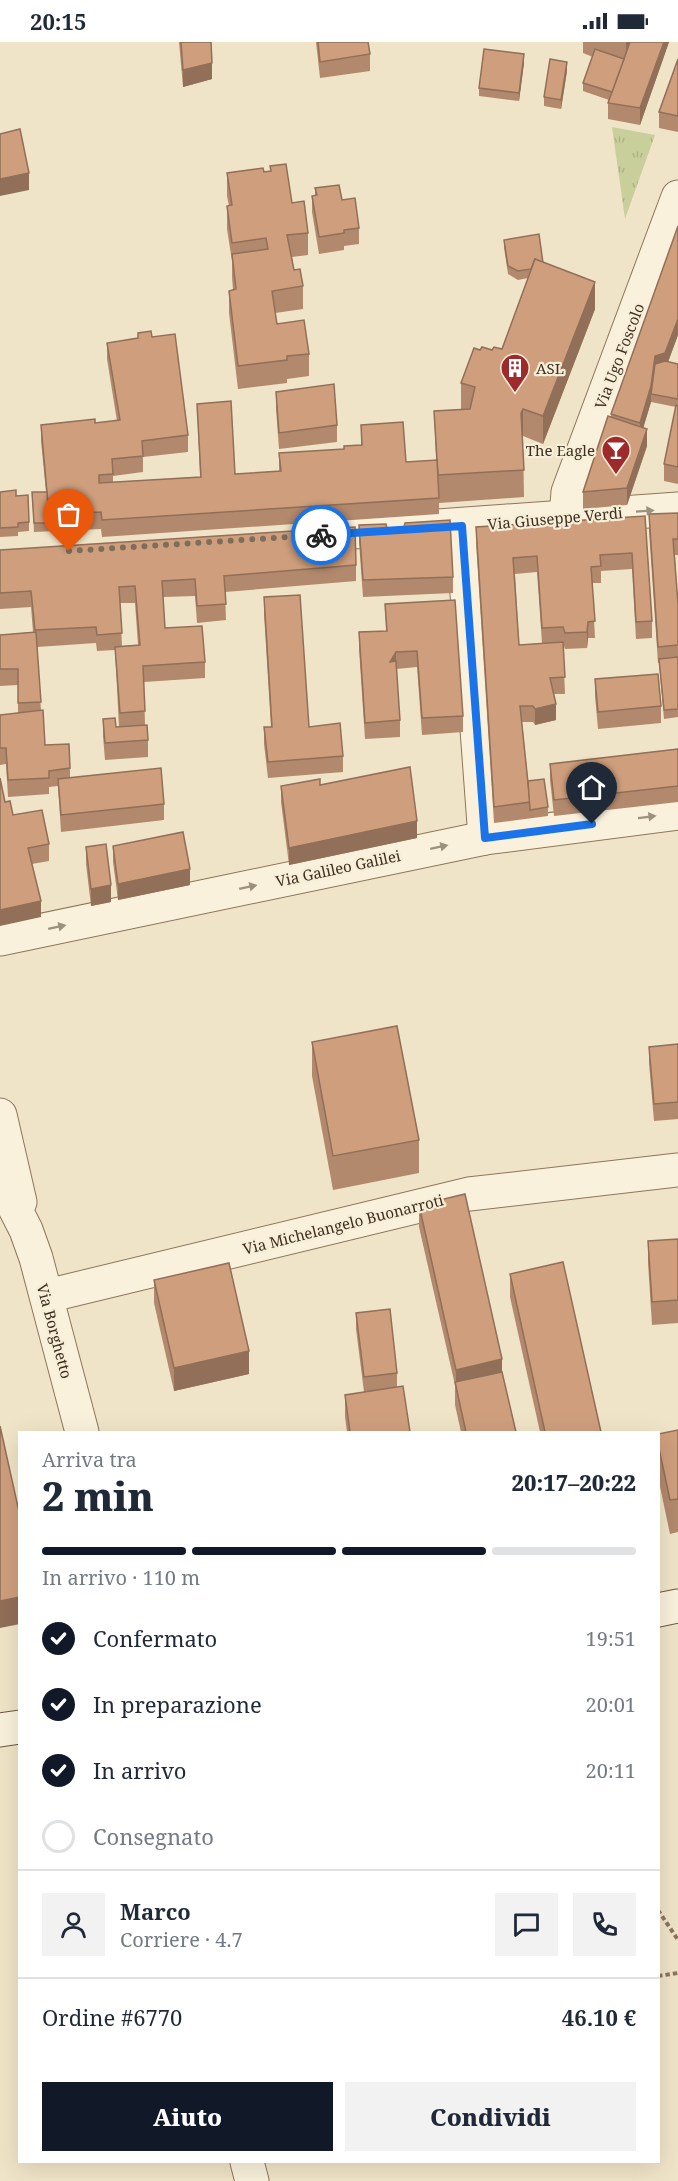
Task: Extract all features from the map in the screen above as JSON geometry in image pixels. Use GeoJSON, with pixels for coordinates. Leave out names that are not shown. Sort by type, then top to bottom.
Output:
{"type":"FeatureCollection","features":[{"type":"Feature","properties":{"kind":"street","name":"Via Ugo Foscolo"},"geometry":{"type":"LineString","coordinates":[[566,516],[568,492],[678,196]]}},
{"type":"Feature","properties":{"kind":"street","name":"Via Giuseppe Verdi"},"geometry":{"type":"LineString","coordinates":[[284,537],[678,509]]}},
{"type":"Feature","properties":{"kind":"street"},"geometry":{"type":"LineString","coordinates":[[462,526],[485,838]]}},
{"type":"Feature","properties":{"kind":"street","name":"Via Galileo Galilei"},"geometry":{"type":"LineString","coordinates":[[0,939],[485,838],[678,813]]}},
{"type":"Feature","properties":{"kind":"street","name":"Via Borghetto"},"geometry":{"type":"LineString","coordinates":[[0,1115],[26,1230],[82,1431]]}},
{"type":"Feature","properties":{"kind":"street","name":"Via Michelangelo Buonarroti"},"geometry":{"type":"LineString","coordinates":[[46,1296],[468,1194],[678,1170]]}},
{"type":"Feature","properties":{"kind":"street","name":"Via Borghetto"},"geometry":{"type":"LineString","coordinates":[[0,1179],[26,1230]]}},
{"type":"Feature","properties":{"kind":"street"},"geometry":{"type":"LineString","coordinates":[[660,1610],[678,1606]]}},
{"type":"Feature","properties":{"kind":"street"},"geometry":{"type":"LineString","coordinates":[[0,1730],[18,1727]]}},
{"type":"Feature","properties":{"kind":"street"},"geometry":{"type":"LineString","coordinates":[[247,2163],[252,2181]]}},
{"type":"Feature","properties":{"kind":"path"},"geometry":{"type":"LineString","coordinates":[[660,1913],[678,1940]]}},
{"type":"Feature","properties":{"kind":"path"},"geometry":{"type":"LineString","coordinates":[[660,1976],[678,1973]]}},
{"type":"Feature","properties":{"kind":"green space"},"geometry":{"type":"Polygon","coordinates":[[[612,127],[655,135],[625,219],[612,127]]]}},
{"type":"Feature","properties":{"kind":"building"},"geometry":{"type":"Polygon","coordinates":[[[181,42],[211,42],[212,63],[183,70],[181,42]]]}},
{"type":"Feature","properties":{"kind":"building"},"geometry":{"type":"Polygon","coordinates":[[[318,42],[368,42],[370,54],[320,62],[318,42]]]}},
{"type":"Feature","properties":{"kind":"building"},"geometry":{"type":"Polygon","coordinates":[[[630,42],[664,42],[640,108],[608,103],[630,42]]]}},
{"type":"Feature","properties":{"kind":"building"},"geometry":{"type":"Polygon","coordinates":[[[484,49],[524,54],[519,93],[479,88],[484,49]]]}},
{"type":"Feature","properties":{"kind":"building"},"geometry":{"type":"Polygon","coordinates":[[[595,49],[624,59],[612,92],[583,83],[595,49]]]}},
{"type":"Feature","properties":{"kind":"building"},"geometry":{"type":"Polygon","coordinates":[[[550,59],[567,62],[561,100],[544,97],[550,59]]]}},
{"type":"Feature","properties":{"kind":"building"},"geometry":{"type":"Polygon","coordinates":[[[678,59],[678,116],[659,112],[678,59]]]}},
{"type":"Feature","properties":{"kind":"building"},"geometry":{"type":"Polygon","coordinates":[[[20,129],[29,173],[0,179],[0,134],[20,129]]]}},
{"type":"Feature","properties":{"kind":"building"},"geometry":{"type":"Polygon","coordinates":[[[286,164],[292,203],[304,201],[308,233],[287,235],[294,270],[300,269],[303,286],[272,291],[277,324],[304,320],[309,354],[287,356],[287,360],[238,366],[229,291],[236,289],[232,254],[268,249],[266,238],[232,243],[227,206],[232,205],[227,173],[263,168],[264,172],[271,171],[270,166],[286,164]]]}},
{"type":"Feature","properties":{"kind":"building"},"geometry":{"type":"Polygon","coordinates":[[[339,185],[342,200],[355,198],[359,228],[319,237],[312,196],[317,195],[315,188],[339,185]]]}},
{"type":"Feature","properties":{"kind":"building"},"geometry":{"type":"Polygon","coordinates":[[[678,226],[678,319],[665,353],[655,356],[651,386],[640,423],[611,414],[678,226]]]}},
{"type":"Feature","properties":{"kind":"building"},"geometry":{"type":"Polygon","coordinates":[[[539,234],[543,263],[535,259],[531,269],[518,271],[508,266],[504,240],[539,234]]]}},
{"type":"Feature","properties":{"kind":"building","name":"ASL"},"geometry":{"type":"Polygon","coordinates":[[[535,259],[595,282],[543,416],[523,409],[521,413],[524,470],[438,475],[434,411],[470,409],[475,387],[461,383],[474,348],[502,349],[535,259]]]}},
{"type":"Feature","properties":{"kind":"building"},"geometry":{"type":"Polygon","coordinates":[[[151,331],[152,337],[175,334],[188,435],[142,441],[143,456],[112,459],[113,474],[99,475],[99,483],[201,477],[197,404],[231,401],[235,474],[281,471],[279,453],[344,449],[344,446],[362,445],[361,425],[403,422],[406,462],[437,460],[439,498],[102,520],[101,512],[49,515],[41,425],[95,419],[95,423],[120,420],[107,343],[138,338],[138,333],[151,331]]]}},
{"type":"Feature","properties":{"kind":"building"},"geometry":{"type":"Polygon","coordinates":[[[665,361],[678,364],[678,399],[651,394],[655,364],[665,361]]]}},
{"type":"Feature","properties":{"kind":"building"},"geometry":{"type":"Polygon","coordinates":[[[334,384],[337,425],[279,433],[276,392],[334,384]]]}},
{"type":"Feature","properties":{"kind":"building"},"geometry":{"type":"Polygon","coordinates":[[[676,405],[678,406],[678,467],[664,464],[676,405]]]}},
{"type":"Feature","properties":{"kind":"building","name":"The Eagle"},"geometry":{"type":"Polygon","coordinates":[[[608,416],[647,429],[627,488],[583,492],[608,416]]]}},
{"type":"Feature","properties":{"kind":"building"},"geometry":{"type":"Polygon","coordinates":[[[16,490],[16,496],[28,495],[29,522],[18,523],[18,527],[0,528],[0,492],[16,490]]]}},
{"type":"Feature","properties":{"kind":"building"},"geometry":{"type":"Polygon","coordinates":[[[32,492],[47,492],[49,523],[34,523],[32,492]]]}},
{"type":"Feature","properties":{"kind":"building"},"geometry":{"type":"Polygon","coordinates":[[[678,513],[678,539],[673,539],[678,604],[678,645],[658,647],[649,514],[678,513]]]}},
{"type":"Feature","properties":{"kind":"building"},"geometry":{"type":"Polygon","coordinates":[[[645,516],[652,621],[636,622],[632,553],[600,555],[601,566],[591,567],[595,621],[588,622],[587,632],[565,633],[563,627],[542,628],[537,556],[513,558],[519,645],[563,642],[565,677],[550,678],[556,704],[535,709],[533,706],[520,706],[530,802],[494,807],[476,527],[645,516]]]}},
{"type":"Feature","properties":{"kind":"building"},"geometry":{"type":"Polygon","coordinates":[[[450,520],[453,577],[363,580],[359,525],[386,524],[388,533],[403,532],[405,523],[450,520]]]}},
{"type":"Feature","properties":{"kind":"building"},"geometry":{"type":"Polygon","coordinates":[[[355,527],[356,565],[224,576],[226,604],[197,606],[195,579],[162,581],[165,628],[202,626],[205,662],[143,666],[145,711],[120,713],[115,647],[140,645],[135,586],[119,587],[122,633],[97,635],[96,627],[35,630],[31,591],[0,593],[0,550],[355,527]]]}},
{"type":"Feature","properties":{"kind":"building"},"geometry":{"type":"Polygon","coordinates":[[[300,595],[309,727],[340,723],[343,756],[268,762],[264,727],[272,727],[264,597],[300,595]]]}},
{"type":"Feature","properties":{"kind":"building"},"geometry":{"type":"Polygon","coordinates":[[[455,600],[463,716],[422,718],[417,651],[396,652],[390,662],[396,661],[400,720],[365,723],[359,632],[387,631],[385,604],[455,600]]]}},
{"type":"Feature","properties":{"kind":"building"},"geometry":{"type":"Polygon","coordinates":[[[36,632],[41,702],[18,703],[18,669],[0,669],[0,635],[36,632]]]}},
{"type":"Feature","properties":{"kind":"building"},"geometry":{"type":"Polygon","coordinates":[[[678,657],[678,709],[664,710],[659,659],[678,657]]]}},
{"type":"Feature","properties":{"kind":"building"},"geometry":{"type":"Polygon","coordinates":[[[658,674],[661,706],[598,712],[595,679],[658,674]]]}},
{"type":"Feature","properties":{"kind":"building"},"geometry":{"type":"Polygon","coordinates":[[[43,710],[45,745],[69,744],[70,768],[49,771],[49,778],[8,780],[6,748],[0,748],[0,715],[43,710]]]}},
{"type":"Feature","properties":{"kind":"building"},"geometry":{"type":"Polygon","coordinates":[[[115,718],[116,727],[147,725],[148,740],[105,743],[103,719],[115,718]]]}},
{"type":"Feature","properties":{"kind":"building"},"geometry":{"type":"Polygon","coordinates":[[[678,749],[678,786],[554,800],[550,764],[678,749]]]}},
{"type":"Feature","properties":{"kind":"building"},"geometry":{"type":"Polygon","coordinates":[[[410,767],[417,821],[289,848],[281,786],[320,779],[320,785],[410,767]]]}},
{"type":"Feature","properties":{"kind":"building"},"geometry":{"type":"Polygon","coordinates":[[[161,768],[164,804],[61,815],[58,779],[161,768]]]}},
{"type":"Feature","properties":{"kind":"building"},"geometry":{"type":"Polygon","coordinates":[[[0,778],[5,802],[10,801],[13,815],[42,810],[49,844],[28,848],[41,901],[0,910],[0,778]]]}},
{"type":"Feature","properties":{"kind":"building"},"geometry":{"type":"Polygon","coordinates":[[[544,779],[548,807],[530,810],[528,781],[544,779]]]}},
{"type":"Feature","properties":{"kind":"building"},"geometry":{"type":"Polygon","coordinates":[[[183,832],[190,869],[118,884],[113,846],[183,832]]]}},
{"type":"Feature","properties":{"kind":"building"},"geometry":{"type":"Polygon","coordinates":[[[106,844],[111,885],[91,889],[86,847],[106,844]]]}},
{"type":"Feature","properties":{"kind":"building"},"geometry":{"type":"Polygon","coordinates":[[[397,1026],[419,1140],[333,1156],[312,1042],[397,1026]]]}},
{"type":"Feature","properties":{"kind":"building"},"geometry":{"type":"Polygon","coordinates":[[[678,1044],[678,1102],[654,1104],[649,1047],[678,1044]]]}},
{"type":"Feature","properties":{"kind":"building"},"geometry":{"type":"Polygon","coordinates":[[[465,1194],[502,1359],[456,1370],[419,1205],[465,1194]]]}},
{"type":"Feature","properties":{"kind":"building"},"geometry":{"type":"Polygon","coordinates":[[[678,1239],[678,1300],[652,1302],[648,1241],[678,1239]]]}},
{"type":"Feature","properties":{"kind":"building"},"geometry":{"type":"Polygon","coordinates":[[[563,1262],[601,1431],[545,1431],[510,1274],[563,1262]]]}},
{"type":"Feature","properties":{"kind":"building"},"geometry":{"type":"Polygon","coordinates":[[[229,1263],[249,1351],[174,1368],[154,1280],[229,1263]]]}},
{"type":"Feature","properties":{"kind":"building"},"geometry":{"type":"Polygon","coordinates":[[[390,1309],[397,1373],[364,1377],[356,1313],[390,1309]]]}},
{"type":"Feature","properties":{"kind":"building"},"geometry":{"type":"Polygon","coordinates":[[[502,1372],[516,1431],[466,1431],[455,1382],[502,1372]]]}},
{"type":"Feature","properties":{"kind":"building"},"geometry":{"type":"Polygon","coordinates":[[[403,1386],[410,1431],[350,1431],[345,1395],[403,1386]]]}},
{"type":"Feature","properties":{"kind":"building"},"geometry":{"type":"Polygon","coordinates":[[[0,1426],[18,1507],[18,1597],[0,1601],[0,1426]]]}},
{"type":"Feature","properties":{"kind":"building"},"geometry":{"type":"Polygon","coordinates":[[[678,1430],[678,1499],[670,1500],[660,1453],[660,1434],[678,1430]]]}},
{"type":"Feature","properties":{"kind":"way so far"},"geometry":{"type":"LineString","coordinates":[[69,551],[321,535]]}},
{"type":"Feature","properties":{"kind":"place","name":"ASL"},"geometry":{"type":"Point","coordinates":[515,394]}},
{"type":"Feature","properties":{"kind":"place","name":"The Eagle"},"geometry":{"type":"Point","coordinates":[616,476]}},
{"type":"Feature","properties":{"kind":"route"},"geometry":{"type":"LineString","coordinates":[[321,535],[462,526],[485,838],[592,824]]}}]}
